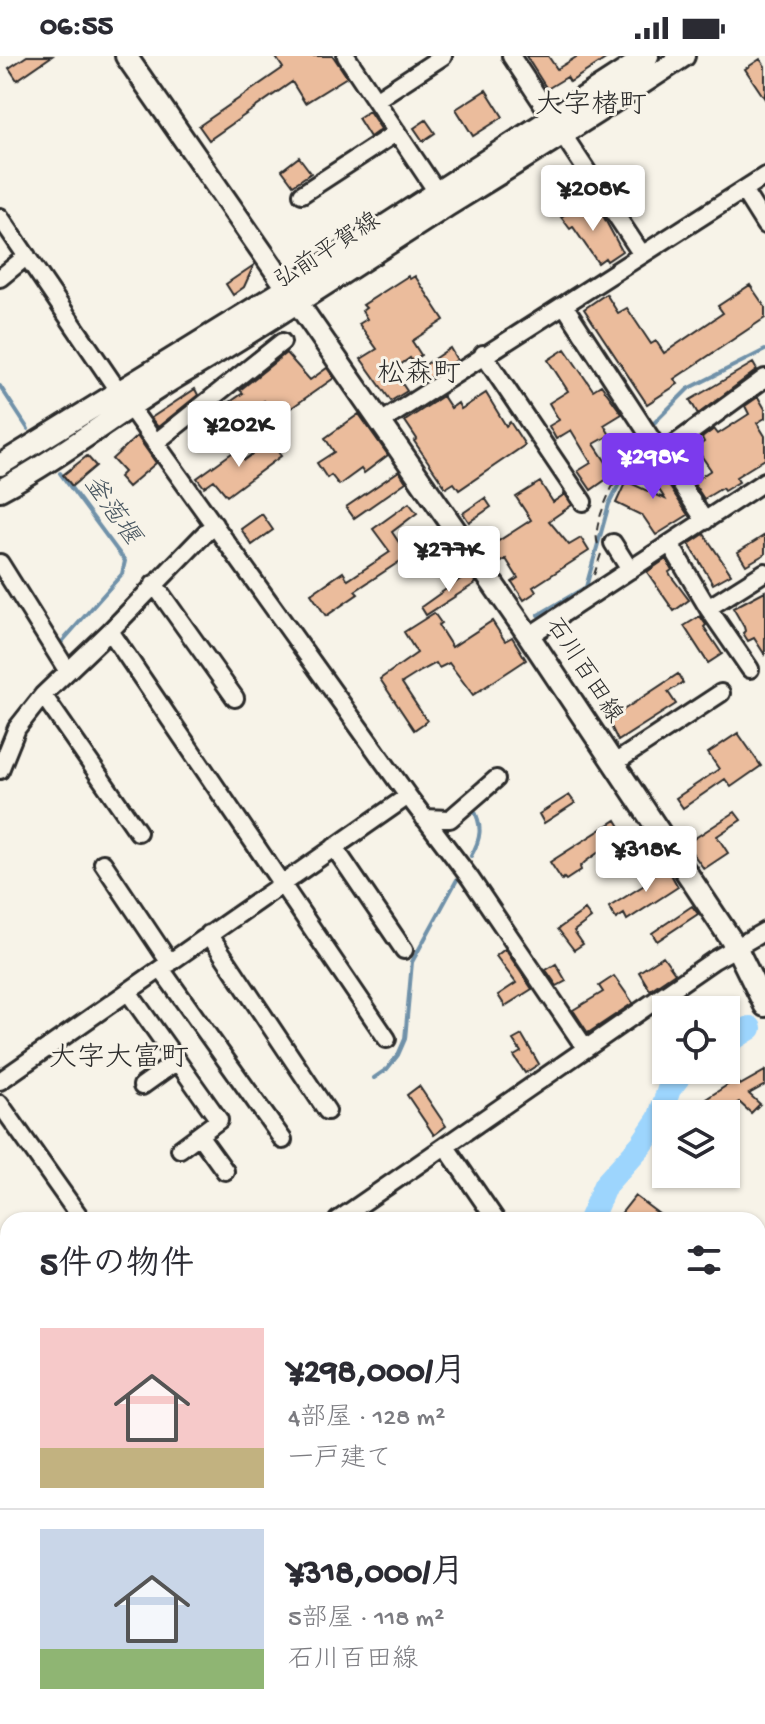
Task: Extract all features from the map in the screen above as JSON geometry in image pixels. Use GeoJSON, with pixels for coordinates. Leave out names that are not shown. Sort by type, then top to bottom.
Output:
{"type":"FeatureCollection","features":[{"type":"Feature","properties":{"kind":"main road","name":"石川百田線"},"geometry":{"type":"LineString","coordinates":[[126,56],[529,636],[736,947],[765,1006]]}},
{"type":"Feature","properties":{"kind":"main road","name":"弘前平賀線"},"geometry":{"type":"LineString","coordinates":[[558,127],[648,56]]}},
{"type":"Feature","properties":{"kind":"main road","name":"弘前平賀線"},"geometry":{"type":"LineString","coordinates":[[0,465],[125,400],[558,127],[684,56]]}},
{"type":"Feature","properties":{"kind":"main road","name":"弘前平賀線"},"geometry":{"type":"LineString","coordinates":[[0,490],[34,472],[125,400]]}},
{"type":"Feature","properties":{"kind":"street"},"geometry":{"type":"LineString","coordinates":[[346,56],[442,199]]}},
{"type":"Feature","properties":{"kind":"street"},"geometry":{"type":"LineString","coordinates":[[377,99],[443,56]]}},
{"type":"Feature","properties":{"kind":"street"},"geometry":{"type":"LineString","coordinates":[[511,56],[641,253]]}},
{"type":"Feature","properties":{"kind":"street"},"geometry":{"type":"LineString","coordinates":[[302,194],[397,132]]}},
{"type":"Feature","properties":{"kind":"street"},"geometry":{"type":"LineString","coordinates":[[381,422],[765,176]]}},
{"type":"Feature","properties":{"kind":"street"},"geometry":{"type":"LineString","coordinates":[[743,190],[765,225]]}},
{"type":"Feature","properties":{"kind":"street"},"geometry":{"type":"LineString","coordinates":[[0,217],[155,443],[470,878],[586,1049]]}},
{"type":"Feature","properties":{"kind":"street"},"geometry":{"type":"LineString","coordinates":[[0,278],[27,256]]}},
{"type":"Feature","properties":{"kind":"street"},"geometry":{"type":"LineString","coordinates":[[564,305],[705,521]]}},
{"type":"Feature","properties":{"kind":"street"},"geometry":{"type":"LineString","coordinates":[[155,443],[282,342]]}},
{"type":"Feature","properties":{"kind":"street"},"geometry":{"type":"LineString","coordinates":[[483,354],[583,502]]}},
{"type":"Feature","properties":{"kind":"street"},"geometry":{"type":"LineString","coordinates":[[661,454],[765,378]]}},
{"type":"Feature","properties":{"kind":"street"},"geometry":{"type":"LineString","coordinates":[[529,636],[765,481]]}},
{"type":"Feature","properties":{"kind":"street"},"geometry":{"type":"LineString","coordinates":[[0,770],[17,728],[43,695],[214,524]]}},
{"type":"Feature","properties":{"kind":"street"},"geometry":{"type":"LineString","coordinates":[[670,544],[708,608],[750,669]]}},
{"type":"Feature","properties":{"kind":"street"},"geometry":{"type":"LineString","coordinates":[[607,547],[630,570]]}},
{"type":"Feature","properties":{"kind":"street"},"geometry":{"type":"LineString","coordinates":[[0,563],[67,670]]}},
{"type":"Feature","properties":{"kind":"street"},"geometry":{"type":"LineString","coordinates":[[708,608],[765,572]]}},
{"type":"Feature","properties":{"kind":"street"},"geometry":{"type":"LineString","coordinates":[[154,584],[235,698]]}},
{"type":"Feature","properties":{"kind":"street"},"geometry":{"type":"LineString","coordinates":[[110,631],[387,1039]]}},
{"type":"Feature","properties":{"kind":"street"},"geometry":{"type":"LineString","coordinates":[[613,764],[721,693]]}},
{"type":"Feature","properties":{"kind":"street"},"geometry":{"type":"LineString","coordinates":[[43,695],[138,832]]}},
{"type":"Feature","properties":{"kind":"street"},"geometry":{"type":"LineString","coordinates":[[424,818],[450,819],[485,782]]}},
{"type":"Feature","properties":{"kind":"street"},"geometry":{"type":"LineString","coordinates":[[0,1081],[408,796]]}},
{"type":"Feature","properties":{"kind":"street"},"geometry":{"type":"LineString","coordinates":[[334,847],[404,950]]}},
{"type":"Feature","properties":{"kind":"street"},"geometry":{"type":"LineString","coordinates":[[103,863],[166,966],[283,1140]]}},
{"type":"Feature","properties":{"kind":"street"},"geometry":{"type":"LineString","coordinates":[[350,1212],[736,947],[765,931]]}},
{"type":"Feature","properties":{"kind":"street"},"geometry":{"type":"LineString","coordinates":[[209,934],[327,1111]]}},
{"type":"Feature","properties":{"kind":"street"},"geometry":{"type":"LineString","coordinates":[[129,993],[219,1120],[180,1149]]}},
{"type":"Feature","properties":{"kind":"street"},"geometry":{"type":"LineString","coordinates":[[142,1086],[177,1061]]}},
{"type":"Feature","properties":{"kind":"street"},"geometry":{"type":"LineString","coordinates":[[0,1104],[76,1212]]}},
{"type":"Feature","properties":{"kind":"street"},"geometry":{"type":"LineString","coordinates":[[199,1135],[225,1171]]}},
{"type":"Feature","properties":{"kind":"street"},"geometry":{"type":"LineString","coordinates":[[446,1147],[491,1212]]}},
{"type":"Feature","properties":{"kind":"path"},"geometry":{"type":"LineString","coordinates":[[596,538],[603,509],[644,427]]}},
{"type":"Feature","properties":{"kind":"path"},"geometry":{"type":"LineString","coordinates":[[592,595],[591,587],[607,547]]}},
{"type":"Feature","properties":{"kind":"building"},"geometry":{"type":"Polygon","coordinates":[[[27,56],[52,56],[17,80],[9,68],[27,56]]]}},
{"type":"Feature","properties":{"kind":"building"},"geometry":{"type":"Polygon","coordinates":[[[275,56],[333,56],[347,77],[305,103],[292,82],[209,140],[199,126],[283,68],[275,56]]]}},
{"type":"Feature","properties":{"kind":"building"},"geometry":{"type":"Polygon","coordinates":[[[526,56],[548,56],[557,69],[578,56],[610,56],[570,82],[567,77],[547,89],[526,56]]]}},
{"type":"Feature","properties":{"kind":"building"},"geometry":{"type":"Polygon","coordinates":[[[760,59],[765,66],[765,99],[745,69],[760,59]]]}},
{"type":"Feature","properties":{"kind":"building"},"geometry":{"type":"Polygon","coordinates":[[[486,90],[503,117],[473,136],[456,109],[486,90]]]}},
{"type":"Feature","properties":{"kind":"building"},"geometry":{"type":"Polygon","coordinates":[[[369,111],[381,129],[370,137],[358,118],[369,111]]]}},
{"type":"Feature","properties":{"kind":"building"},"geometry":{"type":"Polygon","coordinates":[[[426,120],[435,133],[423,141],[414,128],[426,120]]]}},
{"type":"Feature","properties":{"kind":"building"},"geometry":{"type":"Polygon","coordinates":[[[299,157],[311,173],[293,185],[282,170],[299,157]]]}},
{"type":"Feature","properties":{"kind":"building"},"geometry":{"type":"Polygon","coordinates":[[[583,203],[594,219],[602,214],[622,251],[607,261],[605,258],[598,263],[573,227],[570,229],[561,217],[583,203]]]}},
{"type":"Feature","properties":{"kind":"building"},"geometry":{"type":"Polygon","coordinates":[[[254,265],[244,287],[233,295],[226,284],[254,265]]]}},
{"type":"Feature","properties":{"kind":"building"},"geometry":{"type":"Polygon","coordinates":[[[408,276],[410,279],[415,276],[444,320],[412,341],[421,355],[412,361],[410,358],[393,370],[407,391],[391,401],[361,359],[377,349],[359,324],[367,319],[362,311],[366,308],[363,305],[408,276]]]}},
{"type":"Feature","properties":{"kind":"building"},"geometry":{"type":"Polygon","coordinates":[[[750,285],[765,307],[765,318],[674,379],[678,384],[647,404],[584,309],[606,294],[618,313],[627,308],[651,344],[656,341],[664,353],[723,313],[718,306],[750,285]]]}},
{"type":"Feature","properties":{"kind":"building"},"geometry":{"type":"Polygon","coordinates":[[[450,348],[457,360],[426,380],[419,369],[450,348]]]}},
{"type":"Feature","properties":{"kind":"building"},"geometry":{"type":"Polygon","coordinates":[[[565,349],[593,390],[601,385],[622,414],[604,425],[610,435],[594,444],[614,474],[591,490],[578,471],[591,463],[571,430],[556,439],[549,426],[559,420],[549,403],[568,391],[548,360],[565,349]]]}},
{"type":"Feature","properties":{"kind":"building"},"geometry":{"type":"Polygon","coordinates":[[[286,353],[310,380],[327,368],[334,378],[277,418],[264,401],[238,421],[226,405],[286,353]]]}},
{"type":"Feature","properties":{"kind":"building"},"geometry":{"type":"Polygon","coordinates":[[[753,363],[757,370],[698,414],[690,400],[753,363]]]}},
{"type":"Feature","properties":{"kind":"building"},"geometry":{"type":"Polygon","coordinates":[[[195,389],[198,395],[158,427],[151,418],[195,389]]]}},
{"type":"Feature","properties":{"kind":"building"},"geometry":{"type":"Polygon","coordinates":[[[486,393],[506,426],[510,422],[525,445],[459,490],[454,483],[446,488],[414,441],[417,439],[405,421],[443,396],[451,408],[458,403],[461,409],[486,393]]]}},
{"type":"Feature","properties":{"kind":"building"},"geometry":{"type":"Polygon","coordinates":[[[758,397],[765,409],[765,418],[757,423],[765,436],[765,459],[736,477],[739,482],[704,499],[693,482],[711,470],[696,448],[704,442],[702,438],[714,429],[718,434],[749,414],[745,406],[758,397]]]}},
{"type":"Feature","properties":{"kind":"building"},"geometry":{"type":"Polygon","coordinates":[[[359,414],[388,455],[364,473],[361,469],[339,485],[331,475],[327,478],[317,463],[334,452],[325,438],[359,414]]]}},
{"type":"Feature","properties":{"kind":"building"},"geometry":{"type":"Polygon","coordinates":[[[137,436],[156,463],[128,487],[119,477],[124,472],[112,459],[137,436]]]}},
{"type":"Feature","properties":{"kind":"building"},"geometry":{"type":"Polygon","coordinates":[[[270,441],[281,456],[227,496],[214,480],[204,487],[197,478],[236,450],[244,460],[270,441]]]}},
{"type":"Feature","properties":{"kind":"building"},"geometry":{"type":"Polygon","coordinates":[[[87,456],[96,466],[72,486],[63,475],[87,456]]]}},
{"type":"Feature","properties":{"kind":"building"},"geometry":{"type":"Polygon","coordinates":[[[651,458],[688,515],[656,535],[643,516],[616,503],[626,481],[665,499],[642,463],[651,458]]]}},
{"type":"Feature","properties":{"kind":"building"},"geometry":{"type":"Polygon","coordinates":[[[399,471],[406,482],[354,518],[346,507],[399,471]]]}},
{"type":"Feature","properties":{"kind":"building"},"geometry":{"type":"Polygon","coordinates":[[[540,482],[553,502],[565,494],[572,505],[549,521],[569,545],[581,538],[589,551],[533,587],[536,592],[524,600],[512,582],[518,578],[506,559],[497,565],[486,549],[531,520],[516,497],[540,482]]]}},
{"type":"Feature","properties":{"kind":"building"},"geometry":{"type":"Polygon","coordinates":[[[485,498],[491,507],[469,522],[463,513],[485,498]]]}},
{"type":"Feature","properties":{"kind":"building"},"geometry":{"type":"Polygon","coordinates":[[[409,503],[417,513],[392,532],[408,556],[355,591],[358,594],[326,616],[311,594],[343,572],[348,580],[390,552],[373,529],[409,503]]]}},
{"type":"Feature","properties":{"kind":"building"},"geometry":{"type":"Polygon","coordinates":[[[262,514],[273,530],[252,545],[241,529],[262,514]]]}},
{"type":"Feature","properties":{"kind":"building"},"geometry":{"type":"Polygon","coordinates":[[[704,534],[731,574],[713,584],[689,544],[704,534]]]}},
{"type":"Feature","properties":{"kind":"building"},"geometry":{"type":"Polygon","coordinates":[[[765,535],[765,554],[746,565],[738,552],[765,535]]]}},
{"type":"Feature","properties":{"kind":"building"},"geometry":{"type":"Polygon","coordinates":[[[666,559],[672,570],[669,572],[671,576],[689,600],[674,611],[647,572],[666,559]]]}},
{"type":"Feature","properties":{"kind":"building"},"geometry":{"type":"Polygon","coordinates":[[[469,573],[476,583],[426,615],[421,607],[469,573]]]}},
{"type":"Feature","properties":{"kind":"building"},"geometry":{"type":"Polygon","coordinates":[[[765,591],[765,655],[754,638],[748,641],[733,608],[765,591]]]}},
{"type":"Feature","properties":{"kind":"building"},"geometry":{"type":"Polygon","coordinates":[[[434,613],[452,647],[492,621],[505,641],[512,637],[526,660],[473,695],[449,663],[439,668],[436,663],[421,671],[402,683],[427,721],[414,730],[380,679],[417,653],[404,632],[434,613]]]}},
{"type":"Feature","properties":{"kind":"building"},"geometry":{"type":"Polygon","coordinates":[[[700,616],[722,654],[708,663],[684,626],[700,616]]]}},
{"type":"Feature","properties":{"kind":"building"},"geometry":{"type":"Polygon","coordinates":[[[678,674],[683,683],[668,692],[676,704],[618,741],[608,720],[678,674]]]}},
{"type":"Feature","properties":{"kind":"building"},"geometry":{"type":"Polygon","coordinates":[[[738,733],[761,766],[731,787],[725,779],[683,808],[676,798],[719,769],[708,753],[738,733]]]}},
{"type":"Feature","properties":{"kind":"building"},"geometry":{"type":"Polygon","coordinates":[[[569,795],[575,803],[544,823],[539,814],[569,795]]]}},
{"type":"Feature","properties":{"kind":"building"},"geometry":{"type":"Polygon","coordinates":[[[735,812],[741,820],[717,836],[728,853],[704,869],[686,844],[735,812]]]}},
{"type":"Feature","properties":{"kind":"building"},"geometry":{"type":"Polygon","coordinates":[[[616,820],[630,843],[611,855],[606,847],[585,862],[581,870],[562,880],[550,862],[616,820]]]}},
{"type":"Feature","properties":{"kind":"building"},"geometry":{"type":"Polygon","coordinates":[[[664,862],[678,887],[627,920],[624,914],[616,919],[609,907],[646,884],[644,881],[657,872],[654,867],[664,862]]]}},
{"type":"Feature","properties":{"kind":"building"},"geometry":{"type":"Polygon","coordinates":[[[692,906],[698,914],[657,941],[652,933],[692,906]]]}},
{"type":"Feature","properties":{"kind":"building"},"geometry":{"type":"Polygon","coordinates":[[[585,910],[591,918],[574,931],[583,944],[574,950],[558,929],[585,910]]]}},
{"type":"Feature","properties":{"kind":"building"},"geometry":{"type":"Polygon","coordinates":[[[505,949],[532,989],[505,1006],[498,995],[516,983],[496,956],[505,949]]]}},
{"type":"Feature","properties":{"kind":"building"},"geometry":{"type":"Polygon","coordinates":[[[663,956],[675,973],[650,990],[639,972],[663,956]]]}},
{"type":"Feature","properties":{"kind":"building"},"geometry":{"type":"Polygon","coordinates":[[[556,964],[566,981],[557,986],[546,970],[556,964]]]}},
{"type":"Feature","properties":{"kind":"building"},"geometry":{"type":"Polygon","coordinates":[[[614,976],[633,1003],[588,1033],[573,1010],[603,992],[599,986],[614,976]]]}},
{"type":"Feature","properties":{"kind":"building"},"geometry":{"type":"Polygon","coordinates":[[[522,1035],[539,1064],[525,1073],[514,1056],[521,1052],[513,1040],[522,1035]]]}},
{"type":"Feature","properties":{"kind":"building"},"geometry":{"type":"Polygon","coordinates":[[[765,1071],[765,1085],[749,1094],[760,1104],[751,1113],[740,1100],[704,1100],[729,1084],[740,1085],[765,1071]]]}},
{"type":"Feature","properties":{"kind":"building"},"geometry":{"type":"Polygon","coordinates":[[[419,1086],[446,1126],[434,1135],[407,1095],[419,1086]]]}},
{"type":"Feature","properties":{"kind":"building"},"geometry":{"type":"Polygon","coordinates":[[[635,1196],[656,1212],[622,1212],[635,1196]]]}},
{"type":"Feature","properties":{"kind":"waterway"},"geometry":{"type":"LineString","coordinates":[[653,424],[688,389],[765,350]]}},
{"type":"Feature","properties":{"kind":"waterway","name":"釜萢堰"},"geometry":{"type":"LineString","coordinates":[[0,386],[28,429]]}},
{"type":"Feature","properties":{"kind":"waterway"},"geometry":{"type":"LineString","coordinates":[[538,615],[586,587],[609,504],[641,441]]}},
{"type":"Feature","properties":{"kind":"waterway","name":"釜萢堰"},"geometry":{"type":"LineString","coordinates":[[60,473],[125,561],[122,574],[60,644]]}},
{"type":"Feature","properties":{"kind":"waterway"},"geometry":{"type":"LineString","coordinates":[[471,856],[480,832],[473,808]]}},
{"type":"Feature","properties":{"kind":"waterway"},"geometry":{"type":"LineString","coordinates":[[374,1078],[387,1069],[405,1039],[412,962],[459,876]]}},
{"type":"Feature","properties":{"kind":"waterway"},"geometry":{"type":"LineString","coordinates":[[740,1034],[750,1028]]}},
{"type":"Feature","properties":{"kind":"waterway"},"geometry":{"type":"LineString","coordinates":[[593,1212],[605,1185],[642,1144],[659,1119],[673,1084]]}},
{"type":"Feature","properties":{"kind":"district","name":"大字楮町"},"geometry":{"type":"Point","coordinates":[591,106]}},
{"type":"Feature","properties":{"kind":"district","name":"松森町"},"geometry":{"type":"Point","coordinates":[419,375]}},
{"type":"Feature","properties":{"kind":"district","name":"大字大富町"},"geometry":{"type":"Point","coordinates":[119,1059]}}]}
